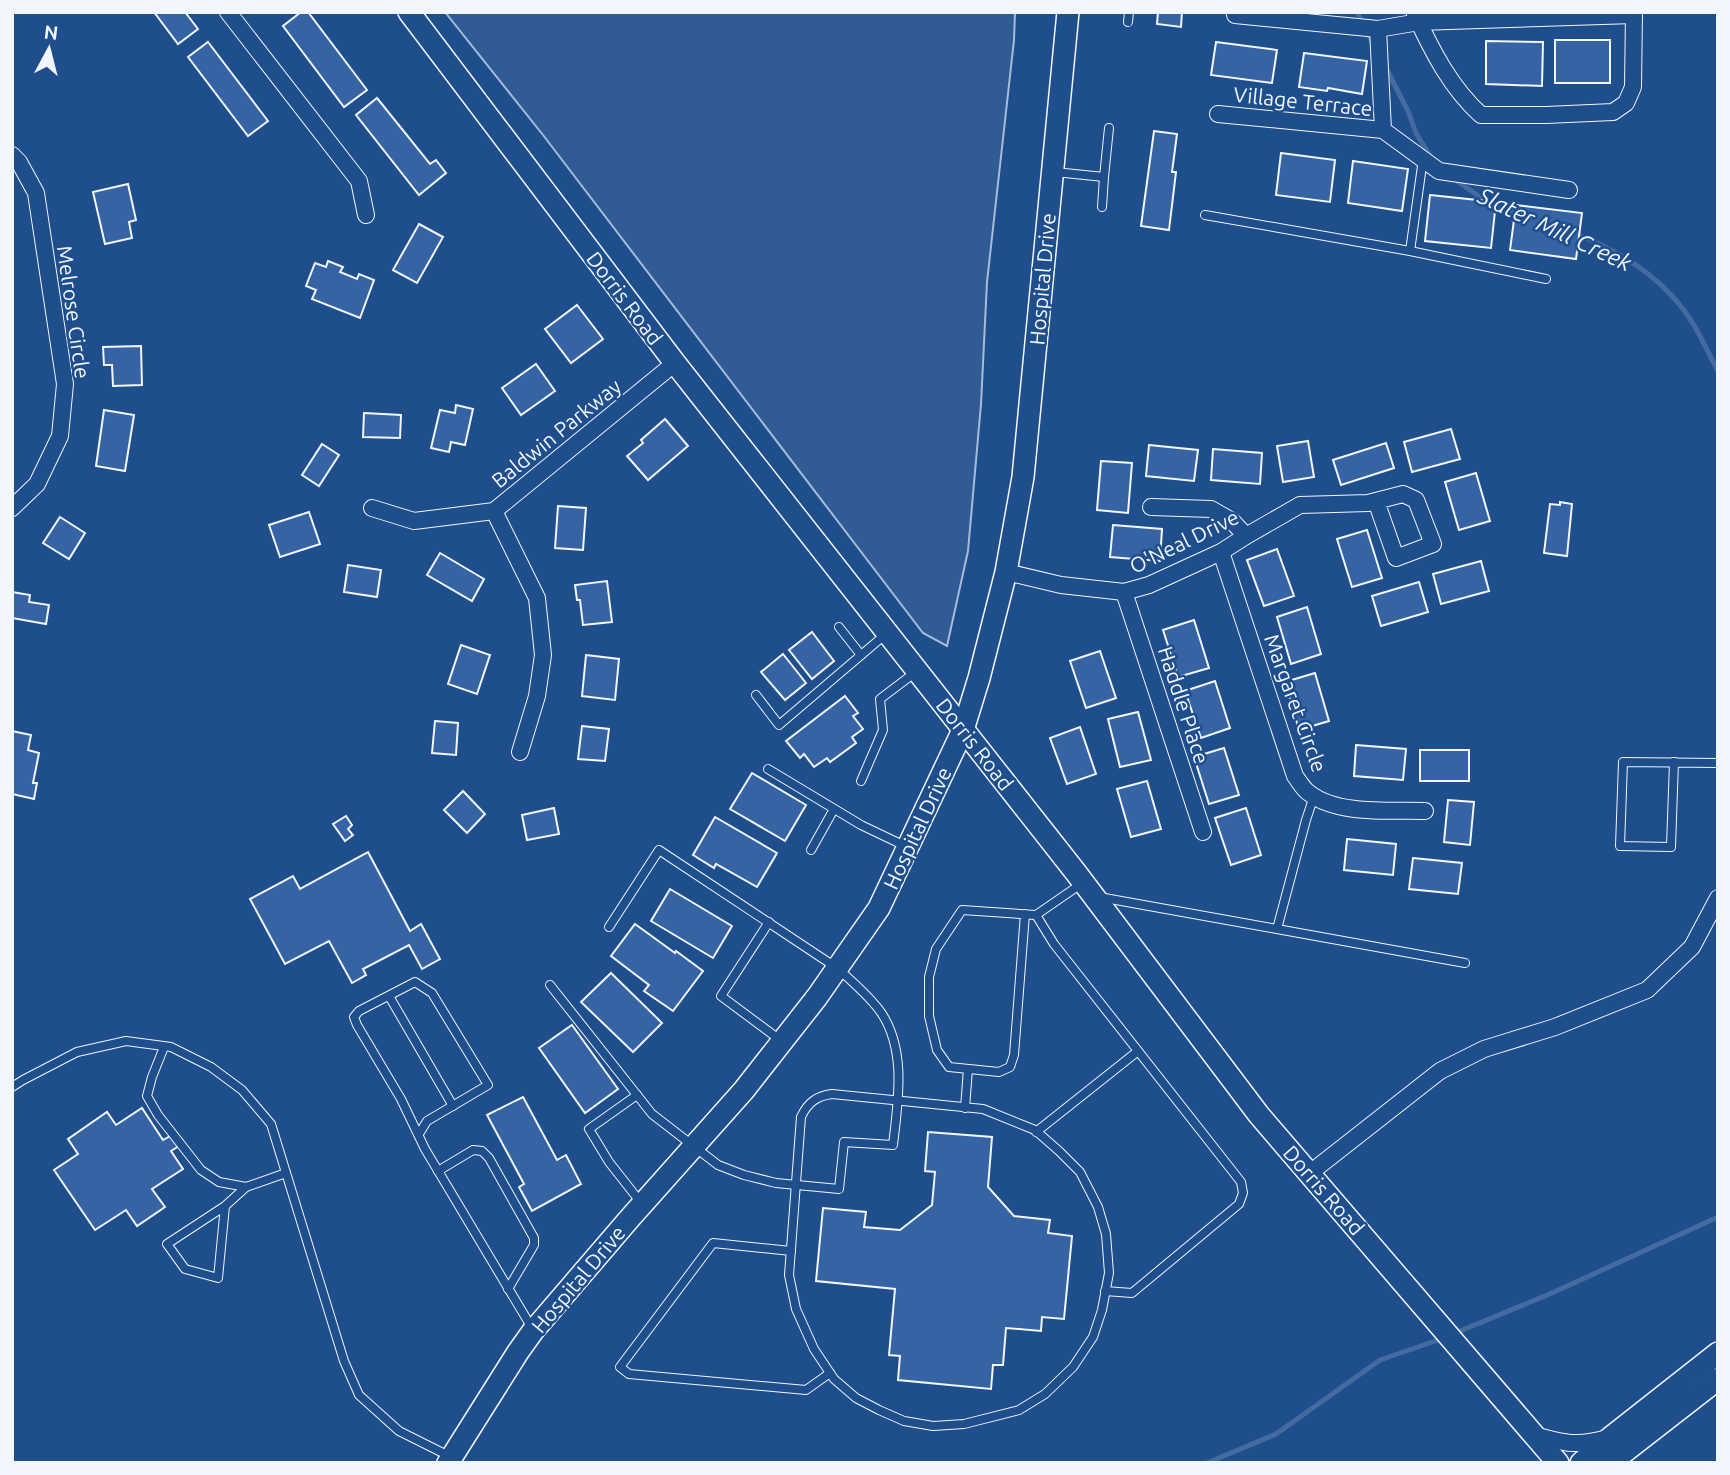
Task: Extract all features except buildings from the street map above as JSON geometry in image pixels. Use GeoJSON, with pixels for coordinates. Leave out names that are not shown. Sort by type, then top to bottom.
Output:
{"type":"FeatureCollection","features":[{"type":"Feature","properties":{"kind":"street"},"geometry":{"type":"LineString","coordinates":[[228,12],[359,181],[366,215]]}},
{"type":"Feature","properties":{"kind":"street","name":"Dorris Road"},"geometry":{"type":"LineString","coordinates":[[408,12],[675,363],[1088,889],[1259,1115],[1558,1463]]}},
{"type":"Feature","properties":{"kind":"street","name":"Hospital Drive"},"geometry":{"type":"LineString","coordinates":[[450,1460],[533,1331],[744,1090],[837,968],[879,908],[963,730],[1006,572],[1023,477],[1068,12]]}},
{"type":"Feature","properties":{"kind":"street"},"geometry":{"type":"LineString","coordinates":[[1235,15],[1378,29],[1417,17],[1634,13],[1633,87],[1626,103],[1613,112],[1481,116],[1449,80],[1417,17]]}},
{"type":"Feature","properties":{"kind":"street","name":"Village Terrace"},"geometry":{"type":"LineString","coordinates":[[1378,29],[1382,130]]}},
{"type":"Feature","properties":{"kind":"street","name":"Village Terrace"},"geometry":{"type":"LineString","coordinates":[[1218,114],[1382,130],[1439,171],[1569,190]]}},
{"type":"Feature","properties":{"kind":"street","name":"Melrose Circle"},"geometry":{"type":"LineString","coordinates":[[12,155],[19,162],[36,193],[65,384],[61,436],[37,484],[12,508]]}},
{"type":"Feature","properties":{"kind":"street","name":"Baldwin Parkway"},"geometry":{"type":"LineString","coordinates":[[372,509],[414,520],[494,511],[675,363]]}},
{"type":"Feature","properties":{"kind":"street","name":"O'Neal Drive"},"geometry":{"type":"LineString","coordinates":[[1006,572],[1061,585],[1124,592],[1149,585],[1221,552],[1300,505],[1376,501]]}},
{"type":"Feature","properties":{"kind":"street"},"geometry":{"type":"LineString","coordinates":[[1151,507],[1212,509],[1232,521],[1246,536]]}},
{"type":"Feature","properties":{"kind":"street"},"geometry":{"type":"LineString","coordinates":[[494,511],[537,598],[543,655],[537,696],[520,752]]}},
{"type":"Feature","properties":{"kind":"street","name":"Margaret Circle"},"geometry":{"type":"LineString","coordinates":[[1221,552],[1296,776],[1307,792],[1329,804],[1350,808],[1426,811]]}},
{"type":"Feature","properties":{"kind":"street","name":"Haddle Place"},"geometry":{"type":"LineString","coordinates":[[1124,592],[1203,832]]}},
{"type":"Feature","properties":{"kind":"street"},"geometry":{"type":"LineString","coordinates":[[1310,1174],[1440,1071],[1484,1049],[1555,1027],[1647,990],[1692,947],[1718,898]]}},
{"type":"Feature","properties":{"kind":"street"},"geometry":{"type":"LineString","coordinates":[[1581,1463],[1610,1437],[1718,1353]]}},
{"type":"Feature","properties":{"kind":"street"},"geometry":{"type":"LineString","coordinates":[[1610,1463],[1718,1379]]}},
{"type":"Feature","properties":{"kind":"street"},"geometry":{"type":"LineString","coordinates":[[1534,1434],[1577,1444],[1588,1444],[1610,1437]]}},
{"type":"Feature","properties":{"kind":"lane"},"geometry":{"type":"LineString","coordinates":[[1102,207],[1109,128]]}},
{"type":"Feature","properties":{"kind":"lane"},"geometry":{"type":"LineString","coordinates":[[1410,251],[1423,159]]}},
{"type":"Feature","properties":{"kind":"lane"},"geometry":{"type":"LineString","coordinates":[[1052,171],[1104,177]]}},
{"type":"Feature","properties":{"kind":"lane"},"geometry":{"type":"LineString","coordinates":[[1205,215],[1410,251],[1546,279]]}},
{"type":"Feature","properties":{"kind":"lane"},"geometry":{"type":"LineString","coordinates":[[839,627],[861,655]]}},
{"type":"Feature","properties":{"kind":"lane"},"geometry":{"type":"LineString","coordinates":[[756,695],[779,725],[887,633]]}},
{"type":"Feature","properties":{"kind":"lane"},"geometry":{"type":"LineString","coordinates":[[861,781],[883,730],[880,699],[917,671]]}},
{"type":"Feature","properties":{"kind":"lane"},"geometry":{"type":"LineString","coordinates":[[1674,762],[1671,847],[1620,846],[1623,762],[1674,762],[1718,763]]}},
{"type":"Feature","properties":{"kind":"lane"},"geometry":{"type":"LineString","coordinates":[[768,769],[861,825],[908,847]]}},
{"type":"Feature","properties":{"kind":"lane"},"geometry":{"type":"LineString","coordinates":[[1277,929],[1314,796]]}},
{"type":"Feature","properties":{"kind":"lane"},"geometry":{"type":"LineString","coordinates":[[811,850],[834,809]]}},
{"type":"Feature","properties":{"kind":"lane"},"geometry":{"type":"LineString","coordinates":[[550,985],[652,1114],[718,1165],[776,1183],[839,1189],[844,1142],[893,1145],[898,1101],[894,1041],[881,1013],[862,990],[837,968],[659,850],[610,927]]}},
{"type":"Feature","properties":{"kind":"lane"},"geometry":{"type":"LineString","coordinates":[[1025,914],[1014,1055],[1010,1067],[999,1072],[949,1067],[937,1050],[929,1016],[929,977],[936,949],[962,910],[1025,914],[1036,915],[1088,889],[1277,929],[1465,963]]}},
{"type":"Feature","properties":{"kind":"lane"},"geometry":{"type":"LineString","coordinates":[[1036,915],[1054,944],[1241,1182],[1243,1192],[1239,1204],[1132,1293],[1105,1291]]}},
{"type":"Feature","properties":{"kind":"lane"},"geometry":{"type":"LineString","coordinates":[[769,922],[721,996],[782,1041]]}},
{"type":"Feature","properties":{"kind":"lane"},"geometry":{"type":"LineString","coordinates":[[419,1134],[427,1121],[488,1085],[432,993],[415,982],[359,1011],[354,1017],[357,1026],[401,1099],[425,1149],[533,1331]]}},
{"type":"Feature","properties":{"kind":"lane"},"geometry":{"type":"LineString","coordinates":[[388,996],[453,1106]]}},
{"type":"Feature","properties":{"kind":"lane"},"geometry":{"type":"LineString","coordinates":[[12,1087],[77,1052],[126,1041],[171,1048],[211,1068],[242,1090],[271,1124],[344,1361],[359,1395],[399,1430],[450,1460]]}},
{"type":"Feature","properties":{"kind":"lane"},"geometry":{"type":"LineString","coordinates":[[164,1047],[147,1096],[158,1115],[201,1170],[219,1182],[246,1187]]}},
{"type":"Feature","properties":{"kind":"lane"},"geometry":{"type":"LineString","coordinates":[[1036,1132],[1138,1051]]}},
{"type":"Feature","properties":{"kind":"lane"},"geometry":{"type":"LineString","coordinates":[[965,1108],[968,1069]]}},
{"type":"Feature","properties":{"kind":"lane"},"geometry":{"type":"LineString","coordinates":[[832,1094],[965,1108],[983,1110],[1036,1132],[1080,1172],[1098,1207],[1105,1234],[1109,1273],[1102,1310],[1093,1337],[1073,1367],[1045,1394],[1019,1410],[964,1424],[933,1426],[904,1421],[856,1398],[834,1379],[814,1349],[796,1309],[789,1275],[801,1117],[812,1101],[832,1094]]}},
{"type":"Feature","properties":{"kind":"lane"},"geometry":{"type":"LineString","coordinates":[[637,1095],[589,1129],[609,1162],[642,1204]]}},
{"type":"Feature","properties":{"kind":"lane"},"geometry":{"type":"LineString","coordinates":[[438,1171],[473,1150],[482,1151],[489,1158],[534,1238],[534,1245],[508,1289]]}},
{"type":"Feature","properties":{"kind":"lane"},"geometry":{"type":"LineString","coordinates":[[225,1206],[218,1279],[185,1269],[167,1244],[225,1206],[246,1187],[286,1172]]}},
{"type":"Feature","properties":{"kind":"lane"},"geometry":{"type":"LineString","coordinates":[[791,1251],[713,1243],[621,1367],[629,1374],[806,1390],[830,1373]]}},
{"type":"Feature","properties":{"kind":"shaded area"},"geometry":{"type":"Polygon","coordinates":[[[445,12],[1015,12],[987,282],[981,404],[968,551],[947,646],[923,633],[543,135],[445,12]]]}},
{"type":"Feature","properties":{"kind":"waterway","name":"Slater Mill Creek"},"geometry":{"type":"LineString","coordinates":[[1357,12],[1373,44]]}},
{"type":"Feature","properties":{"kind":"waterway","name":"Slater Mill Creek"},"geometry":{"type":"LineString","coordinates":[[1386,68],[1416,133],[1430,156]]}},
{"type":"Feature","properties":{"kind":"waterway","name":"Slater Mill Creek"},"geometry":{"type":"LineString","coordinates":[[1454,179],[1486,201],[1519,215]]}},
{"type":"Feature","properties":{"kind":"waterway","name":"Slater Mill Creek"},"geometry":{"type":"LineString","coordinates":[[1575,234],[1610,249],[1658,282],[1695,327],[1718,371]]}},
{"type":"Feature","properties":{"kind":"waterway"},"geometry":{"type":"LineString","coordinates":[[1453,1334],[1552,1293],[1718,1217]]}},
{"type":"Feature","properties":{"kind":"waterway"},"geometry":{"type":"LineString","coordinates":[[1207,1463],[1276,1434],[1380,1360],[1444,1338]]}}]}
